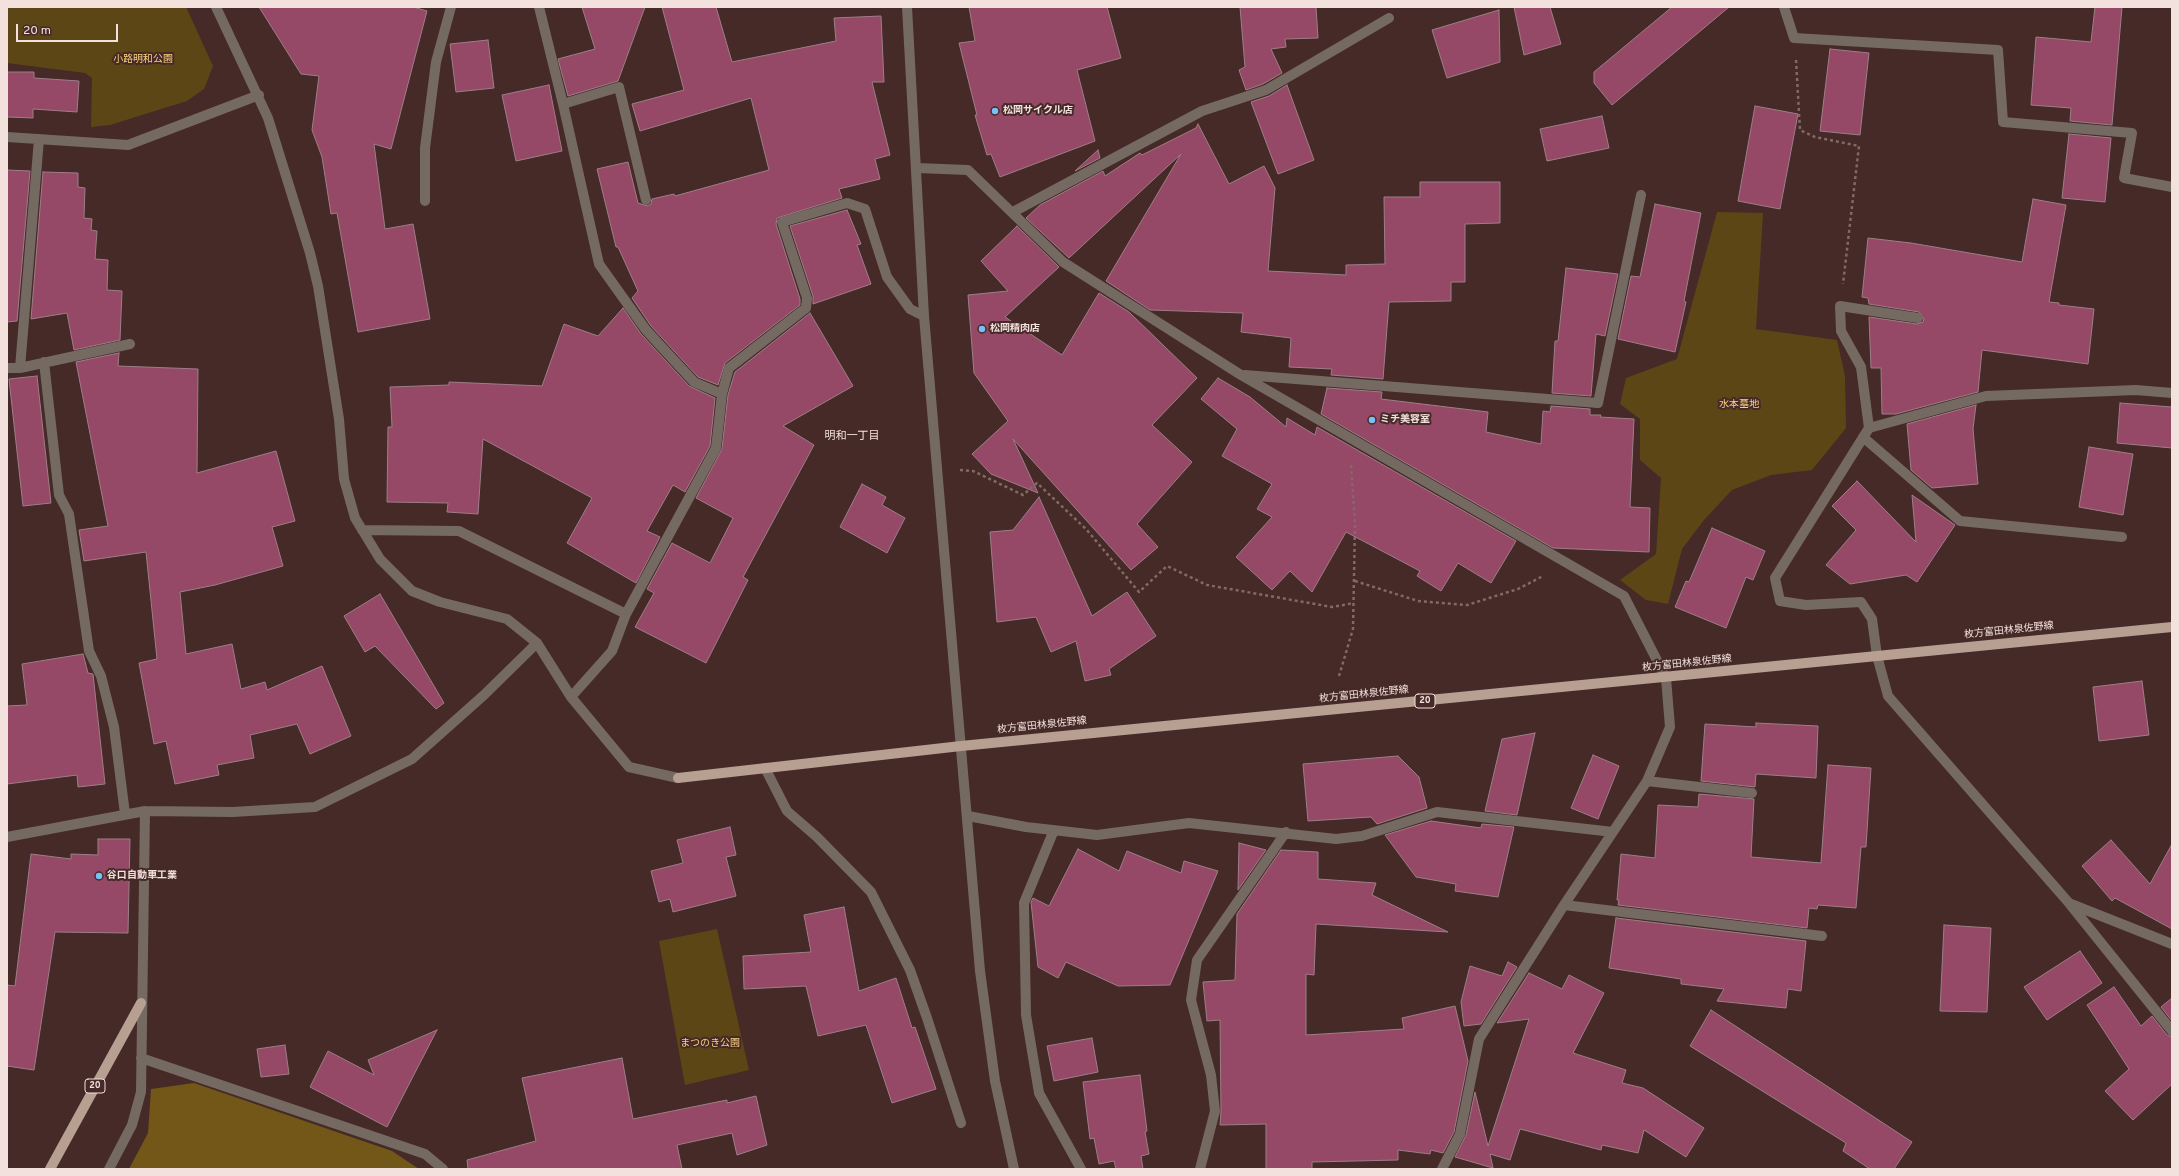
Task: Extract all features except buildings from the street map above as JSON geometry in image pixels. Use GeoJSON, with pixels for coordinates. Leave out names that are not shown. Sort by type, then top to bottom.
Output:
{"type":"FeatureCollection","features":[{"type":"Feature","properties":{"kind":"main road","name":"枚方富田林泉佐野線"},"geometry":{"type":"LineString","coordinates":[[678,778],[960,746],[1666,678],[2172,627]]}},
{"type":"Feature","properties":{"kind":"main road","name":"20"},"geometry":{"type":"LineString","coordinates":[[50,1169],[141,1004]]}},
{"type":"Feature","properties":{"kind":"street"},"geometry":{"type":"LineString","coordinates":[[216,7],[259,95],[268,118],[318,286],[339,419],[344,479],[355,518],[362,530],[380,559],[412,591],[440,602],[507,619],[537,643],[571,697],[629,767],[678,778]]}},
{"type":"Feature","properties":{"kind":"street"},"geometry":{"type":"LineString","coordinates":[[425,201],[425,148],[436,62],[451,7]]}},
{"type":"Feature","properties":{"kind":"street"},"geometry":{"type":"LineString","coordinates":[[539,7],[563,104],[599,264],[646,330],[694,382],[722,394]]}},
{"type":"Feature","properties":{"kind":"street"},"geometry":{"type":"LineString","coordinates":[[907,7],[924,316],[960,746],[968,816],[980,971],[995,1081],[1014,1169]]}},
{"type":"Feature","properties":{"kind":"street"},"geometry":{"type":"LineString","coordinates":[[1784,7],[1794,38],[1998,50],[2003,122],[2132,133],[2124,178],[2172,187]]}},
{"type":"Feature","properties":{"kind":"street"},"geometry":{"type":"LineString","coordinates":[[1013,212],[1202,111],[1266,90],[1389,18]]}},
{"type":"Feature","properties":{"kind":"street"},"geometry":{"type":"LineString","coordinates":[[563,104],[619,87],[646,200]]}},
{"type":"Feature","properties":{"kind":"street"},"geometry":{"type":"LineString","coordinates":[[7,137],[128,145],[259,95]]}},
{"type":"Feature","properties":{"kind":"street"},"geometry":{"type":"LineString","coordinates":[[20,368],[39,139]]}},
{"type":"Feature","properties":{"kind":"street"},"geometry":{"type":"LineString","coordinates":[[917,168],[968,170],[1063,262],[1242,375],[1624,596],[1666,678],[1670,728],[1647,782],[1564,905],[1479,1039],[1460,1134],[1442,1169]]}},
{"type":"Feature","properties":{"kind":"street"},"geometry":{"type":"LineString","coordinates":[[1242,375],[1598,403],[1641,195]]}},
{"type":"Feature","properties":{"kind":"street"},"geometry":{"type":"LineString","coordinates":[[571,697],[612,651],[626,614],[716,448],[722,394],[728,368],[806,308],[807,298],[782,222],[847,204],[865,209],[887,278],[910,309],[924,316]]}},
{"type":"Feature","properties":{"kind":"street"},"geometry":{"type":"LineString","coordinates":[[1918,318],[1840,306],[1841,330],[1861,367],[1866,432],[1775,578],[1780,601],[1806,605],[1861,602],[1872,619],[1876,656],[1888,696],[2069,903],[2172,1031]]}},
{"type":"Feature","properties":{"kind":"street"},"geometry":{"type":"LineString","coordinates":[[7,368],[20,368],[130,344]]}},
{"type":"Feature","properties":{"kind":"street"},"geometry":{"type":"LineString","coordinates":[[44,362],[59,495],[69,514],[89,651],[101,676],[114,728],[125,814]]}},
{"type":"Feature","properties":{"kind":"street"},"geometry":{"type":"LineString","coordinates":[[1866,432],[1986,396],[2136,390],[2172,392]]}},
{"type":"Feature","properties":{"kind":"street"},"geometry":{"type":"LineString","coordinates":[[1866,432],[1960,521],[2122,537]]}},
{"type":"Feature","properties":{"kind":"street"},"geometry":{"type":"LineString","coordinates":[[362,530],[459,532],[626,614]]}},
{"type":"Feature","properties":{"kind":"street"},"geometry":{"type":"LineString","coordinates":[[7,837],[145,811],[233,812],[315,807],[412,759],[484,695],[537,643]]}},
{"type":"Feature","properties":{"kind":"street"},"geometry":{"type":"LineString","coordinates":[[765,768],[787,811],[817,837],[871,892],[910,970],[961,1124]]}},
{"type":"Feature","properties":{"kind":"street"},"geometry":{"type":"LineString","coordinates":[[1647,782],[1752,793]]}},
{"type":"Feature","properties":{"kind":"street"},"geometry":{"type":"LineString","coordinates":[[109,1169],[132,1125],[141,1092],[141,1004],[145,811]]}},
{"type":"Feature","properties":{"kind":"street"},"geometry":{"type":"LineString","coordinates":[[968,816],[1054,830],[1097,835],[1189,823],[1286,832],[1336,839],[1362,836],[1437,812],[1613,832]]}},
{"type":"Feature","properties":{"kind":"street"},"geometry":{"type":"LineString","coordinates":[[1054,830],[1024,903],[1026,1015],[1039,1093],[1082,1169]]}},
{"type":"Feature","properties":{"kind":"street"},"geometry":{"type":"LineString","coordinates":[[1200,1169],[1215,1111],[1211,1075],[1191,1000],[1197,960],[1286,832]]}},
{"type":"Feature","properties":{"kind":"street"},"geometry":{"type":"LineString","coordinates":[[2069,903],[2172,944]]}},
{"type":"Feature","properties":{"kind":"street"},"geometry":{"type":"LineString","coordinates":[[1564,905],[1822,936]]}},
{"type":"Feature","properties":{"kind":"street"},"geometry":{"type":"LineString","coordinates":[[141,1058],[425,1154],[443,1169]]}},
{"type":"Feature","properties":{"kind":"path"},"geometry":{"type":"LineString","coordinates":[[1794,38],[1800,130],[1815,138],[1859,146],[1840,306]]}},
{"type":"Feature","properties":{"kind":"path"},"geometry":{"type":"LineString","coordinates":[[1339,676],[1353,629],[1355,581],[1355,523],[1349,436]]}},
{"type":"Feature","properties":{"kind":"path"},"geometry":{"type":"LineString","coordinates":[[937,469],[973,471],[1023,495],[1037,483],[1086,529],[1138,592],[1167,566],[1207,585],[1332,606],[1354,603]]}},
{"type":"Feature","properties":{"kind":"path"},"geometry":{"type":"LineString","coordinates":[[1355,581],[1418,601],[1467,605],[1518,589],[1568,563]]}},
{"type":"Feature","properties":{"kind":"green space","name":"小路明和公園"},"geometry":{"type":"Polygon","coordinates":[[[7,7],[186,7],[213,66],[204,89],[187,101],[110,125],[91,127],[92,78],[85,73],[7,63],[7,7]]]}},
{"type":"Feature","properties":{"kind":"green space","name":"水本墓地"},"geometry":{"type":"Polygon","coordinates":[[[1717,212],[1763,213],[1756,329],[1837,340],[1845,376],[1846,428],[1812,470],[1771,475],[1732,490],[1704,520],[1682,549],[1668,604],[1646,600],[1620,580],[1656,554],[1661,478],[1640,460],[1640,419],[1620,404],[1626,378],[1677,359],[1717,212]]]}},
{"type":"Feature","properties":{"kind":"green space","name":"まつのき公園"},"geometry":{"type":"Polygon","coordinates":[[[717,929],[749,1070],[685,1085],[659,941],[717,929]]]}},
{"type":"Feature","properties":{"kind":"shaded area"},"geometry":{"type":"Polygon","coordinates":[[[194,1083],[392,1151],[419,1169],[129,1169],[148,1133],[151,1089],[194,1083]]]}},
{"type":"Feature","properties":{"kind":"place","name":"松岡サイクル店"},"geometry":{"type":"Point","coordinates":[995,111]}},
{"type":"Feature","properties":{"kind":"place","name":"松岡精肉店"},"geometry":{"type":"Point","coordinates":[982,329]}},
{"type":"Feature","properties":{"kind":"place","name":"ミチ美容室"},"geometry":{"type":"Point","coordinates":[1372,420]}},
{"type":"Feature","properties":{"kind":"place","name":"谷口自動車工業"},"geometry":{"type":"Point","coordinates":[99,876]}},
{"type":"Feature","properties":{"kind":"district","name":"明和一丁目"},"geometry":{"type":"Point","coordinates":[852,437]}}]}
